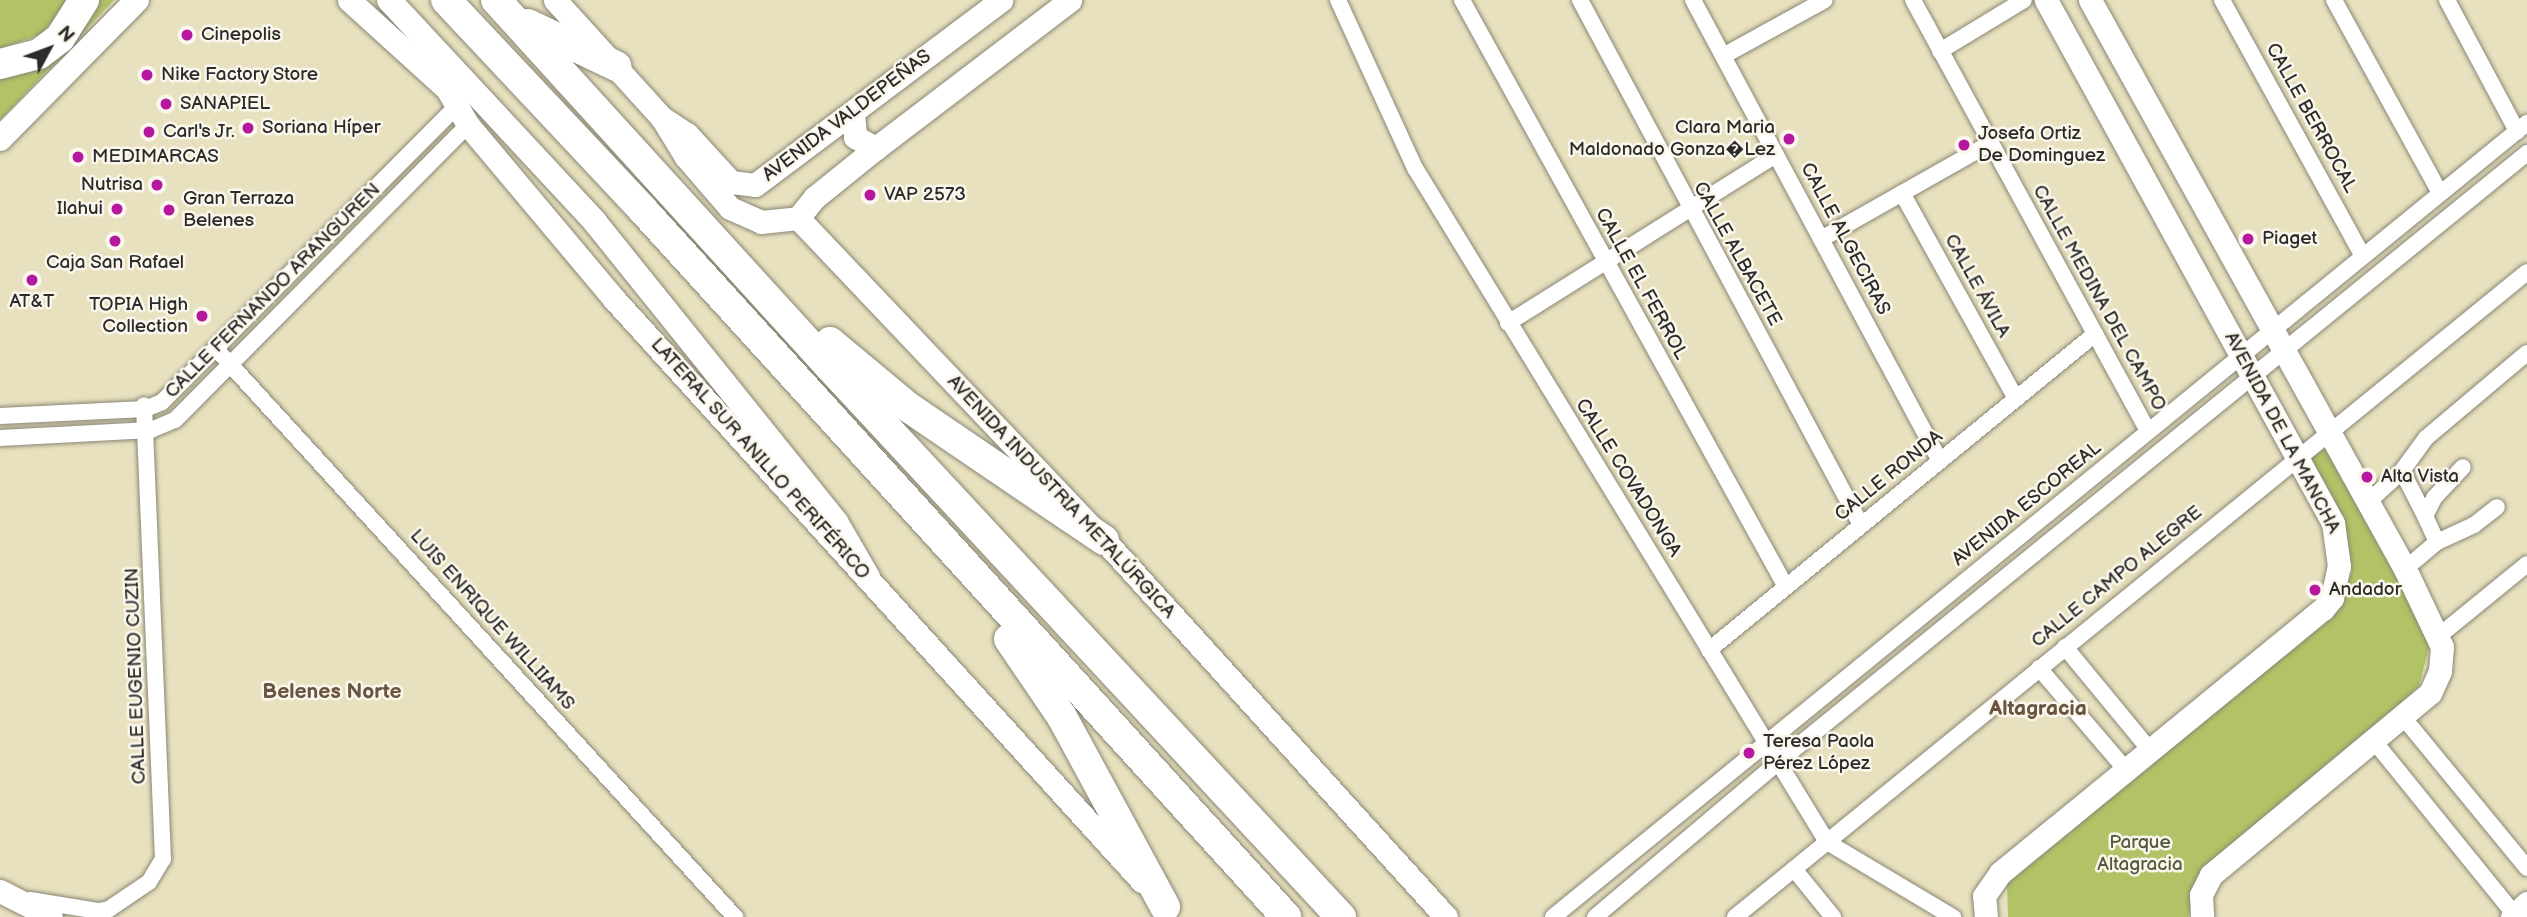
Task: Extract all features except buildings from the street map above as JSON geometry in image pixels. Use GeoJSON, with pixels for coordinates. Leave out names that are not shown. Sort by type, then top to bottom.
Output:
{"type":"FeatureCollection","features":[{"type":"Feature","properties":{"kind":"highway"},"geometry":{"type":"LineString","coordinates":[[0,64],[39,54],[50,46],[77,15],[84,0]]}},
{"type":"Feature","properties":{"kind":"highway"},"geometry":{"type":"LineString","coordinates":[[446,0],[1286,917]]}},
{"type":"Feature","properties":{"kind":"highway"},"geometry":{"type":"LineString","coordinates":[[502,6],[616,66]]}},
{"type":"Feature","properties":{"kind":"highway"},"geometry":{"type":"LineString","coordinates":[[502,6],[714,241],[1341,917]]}},
{"type":"Feature","properties":{"kind":"highway"},"geometry":{"type":"LineString","coordinates":[[714,241],[899,400],[1104,540]]}},
{"type":"Feature","properties":{"kind":"highway"},"geometry":{"type":"LineString","coordinates":[[761,343],[1023,657],[1062,717],[1170,912]]}},
{"type":"Feature","properties":{"kind":"main road"},"geometry":{"type":"LineString","coordinates":[[0,139],[137,0]]}},
{"type":"Feature","properties":{"kind":"main road"},"geometry":{"type":"LineString","coordinates":[[389,0],[596,222],[836,523],[868,577]]}},
{"type":"Feature","properties":{"kind":"street","name":"LATERAL SUR ANILLO PERIFÉRICO"},"geometry":{"type":"LineString","coordinates":[[349,0],[447,89],[462,115],[614,299],[1170,912]]}},
{"type":"Feature","properties":{"kind":"street"},"geometry":{"type":"LineString","coordinates":[[555,0],[663,117],[686,158],[738,214],[761,222],[799,218],[814,198],[876,148],[1070,0]]}},
{"type":"Feature","properties":{"kind":"street","name":"AVENIDA VALDEPEÑAS"},"geometry":{"type":"LineString","coordinates":[[663,117],[687,134],[731,182],[745,186],[763,181],[1001,0]]}},
{"type":"Feature","properties":{"kind":"street","name":"CALLE COVADONGA"},"geometry":{"type":"LineString","coordinates":[[1338,0],[1415,168],[1827,842],[1953,917]]}},
{"type":"Feature","properties":{"kind":"street","name":"CALLE EL FERROL"},"geometry":{"type":"LineString","coordinates":[[1462,0],[1786,587]]}},
{"type":"Feature","properties":{"kind":"street","name":"CALLE ALBACETE"},"geometry":{"type":"LineString","coordinates":[[1580,0],[1689,210],[1861,525]]}},
{"type":"Feature","properties":{"kind":"street","name":"CALLE ALGECIRAS"},"geometry":{"type":"LineString","coordinates":[[1693,0],[1940,461]]}},
{"type":"Feature","properties":{"kind":"street"},"geometry":{"type":"LineString","coordinates":[[1723,56],[1802,6],[1825,0]]}},
{"type":"Feature","properties":{"kind":"street","name":"CALLE MEDINA DEL CAMPO"},"geometry":{"type":"LineString","coordinates":[[1913,0],[2148,431]]}},
{"type":"Feature","properties":{"kind":"street"},"geometry":{"type":"LineString","coordinates":[[1940,51],[2024,0]]}},
{"type":"Feature","properties":{"kind":"street","name":"AVENIDA DE LA MANCHA"},"geometry":{"type":"LineString","coordinates":[[1986,917],[1984,895],[2000,873],[2332,598],[2339,566],[2339,541],[2298,457],[2046,0]]}},
{"type":"Feature","properties":{"kind":"street","name":"AVENIDA DE LA MANCHA"},"geometry":{"type":"LineString","coordinates":[[2090,0],[2440,635],[2442,660],[2436,683],[2403,717],[2211,875],[2201,895],[2202,917]]}},
{"type":"Feature","properties":{"kind":"street","name":"CALLE BERROCAL"},"geometry":{"type":"LineString","coordinates":[[2222,0],[2363,256]]}},
{"type":"Feature","properties":{"kind":"street"},"geometry":{"type":"LineString","coordinates":[[2334,0],[2440,193]]}},
{"type":"Feature","properties":{"kind":"street"},"geometry":{"type":"LineString","coordinates":[[2447,0],[2522,127]]}},
{"type":"Feature","properties":{"kind":"street"},"geometry":{"type":"LineString","coordinates":[[853,113],[850,125],[855,137],[876,148]]}},
{"type":"Feature","properties":{"kind":"street","name":"CALLE FERNANDO ARANGUREN"},"geometry":{"type":"LineString","coordinates":[[0,416],[162,402],[218,351],[345,219],[462,115]]}},
{"type":"Feature","properties":{"kind":"street","name":"CALLE FERNANDO ARANGUREN"},"geometry":{"type":"LineString","coordinates":[[0,438],[146,427],[175,420],[360,234],[462,115]]}},
{"type":"Feature","properties":{"kind":"street","name":"AVENIDA ESCOREAL"},"geometry":{"type":"LineString","coordinates":[[1553,917],[2522,127]]}},
{"type":"Feature","properties":{"kind":"street"},"geometry":{"type":"LineString","coordinates":[[1821,239],[1991,143]]}},
{"type":"Feature","properties":{"kind":"street"},"geometry":{"type":"LineString","coordinates":[[1595,917],[1777,763],[2527,153]]}},
{"type":"Feature","properties":{"kind":"street"},"geometry":{"type":"LineString","coordinates":[[1508,323],[1776,155]]}},
{"type":"Feature","properties":{"kind":"street","name":"CALLE ÁVILA"},"geometry":{"type":"LineString","coordinates":[[1902,193],[2016,399]]}},
{"type":"Feature","properties":{"kind":"street","name":"AVENIDA INDUSTRIA METALÚRGICA"},"geometry":{"type":"LineString","coordinates":[[799,218],[1104,540],[1446,917]]}},
{"type":"Feature","properties":{"kind":"street"},"geometry":{"type":"LineString","coordinates":[[345,219],[360,234]]}},
{"type":"Feature","properties":{"kind":"street","name":"CALLE CAMPO ALEGRE"},"geometry":{"type":"LineString","coordinates":[[1735,917],[2527,272]]}},
{"type":"Feature","properties":{"kind":"street","name":"CALLE RONDA"},"geometry":{"type":"LineString","coordinates":[[1709,650],[2095,334]]}},
{"type":"Feature","properties":{"kind":"street","name":"LUIS ENRIQUE WILLIIAMS"},"geometry":{"type":"LineString","coordinates":[[218,351],[735,917]]}},
{"type":"Feature","properties":{"kind":"street"},"geometry":{"type":"LineString","coordinates":[[2368,502],[2402,471],[2426,438],[2527,354]]}},
{"type":"Feature","properties":{"kind":"street","name":"CALLE EUGENIO CUZIN"},"geometry":{"type":"LineString","coordinates":[[9,894],[98,914],[149,882],[163,859],[145,405]]}},
{"type":"Feature","properties":{"kind":"street"},"geometry":{"type":"LineString","coordinates":[[2425,516],[2434,498],[2463,467]]}},
{"type":"Feature","properties":{"kind":"street"},"geometry":{"type":"LineString","coordinates":[[2402,471],[2437,542]]}},
{"type":"Feature","properties":{"kind":"street"},"geometry":{"type":"LineString","coordinates":[[2405,569],[2437,542],[2474,525],[2497,507]]}},
{"type":"Feature","properties":{"kind":"street"},"geometry":{"type":"LineString","coordinates":[[2440,635],[2527,564]]}},
{"type":"Feature","properties":{"kind":"street"},"geometry":{"type":"LineString","coordinates":[[2065,647],[2150,750]]}},
{"type":"Feature","properties":{"kind":"street"},"geometry":{"type":"LineString","coordinates":[[2039,668],[2126,770]]}},
{"type":"Feature","properties":{"kind":"street"},"geometry":{"type":"LineString","coordinates":[[2403,717],[2527,868]]}},
{"type":"Feature","properties":{"kind":"street"},"geometry":{"type":"LineString","coordinates":[[2374,741],[2518,912]]}},
{"type":"Feature","properties":{"kind":"street"},"geometry":{"type":"LineString","coordinates":[[1794,869],[1833,917]]}},
{"type":"Feature","properties":{"kind":"street"},"geometry":{"type":"LineString","coordinates":[[9,894],[51,917]]}},
{"type":"Feature","properties":{"kind":"green space"},"geometry":{"type":"Polygon","coordinates":[[[0,0],[71,0],[41,34],[0,49],[0,0]]]}},
{"type":"Feature","properties":{"kind":"green space"},"geometry":{"type":"Polygon","coordinates":[[[95,0],[114,0],[0,120],[0,73],[95,0]]]}},
{"type":"Feature","properties":{"kind":"green space","name":"Parque Altagracia"},"geometry":{"type":"Polygon","coordinates":[[[2329,446],[2431,640],[2419,686],[2364,737],[2201,869],[2188,917],[2008,917],[2007,884],[2330,616],[2352,572],[2336,509],[2309,459],[2329,446]]]}},
{"type":"Feature","properties":{"kind":"place","name":"Cinepolis"},"geometry":{"type":"Point","coordinates":[187,35]}},
{"type":"Feature","properties":{"kind":"place","name":"Nike Factory Store"},"geometry":{"type":"Point","coordinates":[147,75]}},
{"type":"Feature","properties":{"kind":"place","name":"SANAPIEL"},"geometry":{"type":"Point","coordinates":[166,104]}},
{"type":"Feature","properties":{"kind":"place","name":"Soriana Híper"},"geometry":{"type":"Point","coordinates":[248,128]}},
{"type":"Feature","properties":{"kind":"place","name":"Carl's Jr."},"geometry":{"type":"Point","coordinates":[149,132]}},
{"type":"Feature","properties":{"kind":"place","name":"Clara Maria Maldonado Gonza�Lez"},"geometry":{"type":"Point","coordinates":[1789,139]}},
{"type":"Feature","properties":{"kind":"place","name":"Josefa Ortiz De Dominguez"},"geometry":{"type":"Point","coordinates":[1964,145]}},
{"type":"Feature","properties":{"kind":"place","name":"MEDIMARCAS"},"geometry":{"type":"Point","coordinates":[78,157]}},
{"type":"Feature","properties":{"kind":"place","name":"Nutrisa"},"geometry":{"type":"Point","coordinates":[157,185]}},
{"type":"Feature","properties":{"kind":"place","name":"VAP 2573"},"geometry":{"type":"Point","coordinates":[870,195]}},
{"type":"Feature","properties":{"kind":"place","name":"Ilahui"},"geometry":{"type":"Point","coordinates":[117,209]}},
{"type":"Feature","properties":{"kind":"place","name":"Gran Terraza Belenes"},"geometry":{"type":"Point","coordinates":[169,210]}},
{"type":"Feature","properties":{"kind":"place","name":"Piaget"},"geometry":{"type":"Point","coordinates":[2248,239]}},
{"type":"Feature","properties":{"kind":"place","name":"Caja San Rafael"},"geometry":{"type":"Point","coordinates":[115,241]}},
{"type":"Feature","properties":{"kind":"place","name":"AT&T"},"geometry":{"type":"Point","coordinates":[32,280]}},
{"type":"Feature","properties":{"kind":"place","name":"TOPIA High Collection"},"geometry":{"type":"Point","coordinates":[202,316]}},
{"type":"Feature","properties":{"kind":"place","name":"Alta Vista"},"geometry":{"type":"Point","coordinates":[2367,477]}},
{"type":"Feature","properties":{"kind":"place","name":"Andador"},"geometry":{"type":"Point","coordinates":[2315,590]}},
{"type":"Feature","properties":{"kind":"place","name":"Teresa Paola Pérez López"},"geometry":{"type":"Point","coordinates":[1749,753]}},
{"type":"Feature","properties":{"kind":"district","name":"Belenes Norte"},"geometry":{"type":"Point","coordinates":[332,692]}},
{"type":"Feature","properties":{"kind":"district","name":"Altagracia"},"geometry":{"type":"Point","coordinates":[2038,709]}}]}
